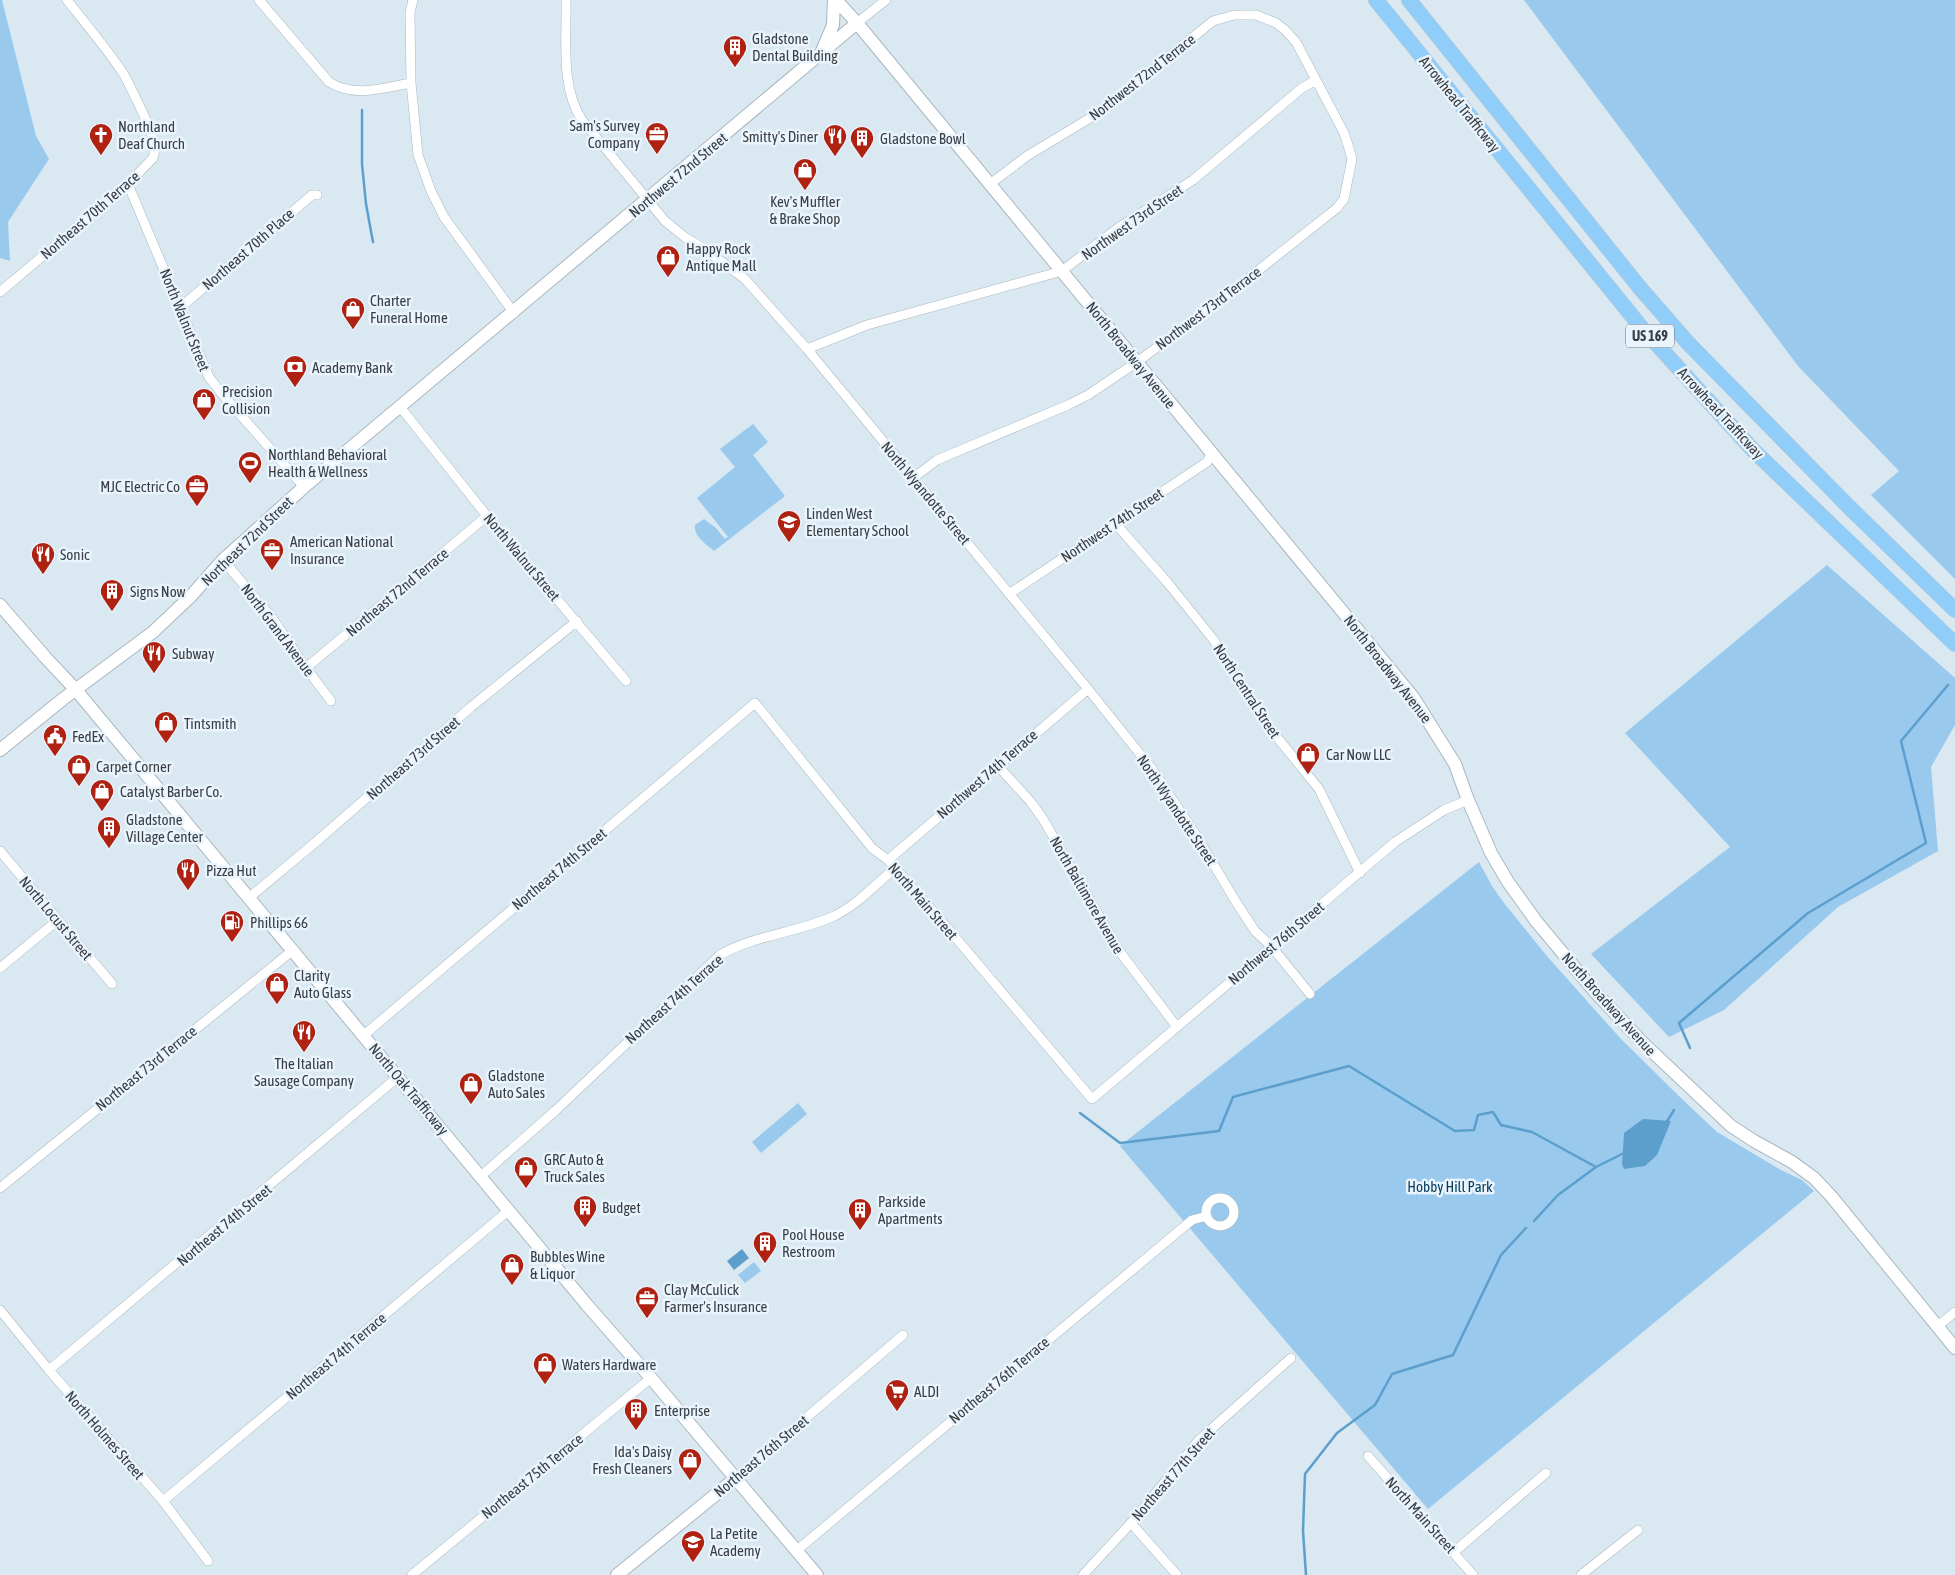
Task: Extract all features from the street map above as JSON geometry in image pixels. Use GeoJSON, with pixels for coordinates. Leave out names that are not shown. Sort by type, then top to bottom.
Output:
{"type":"FeatureCollection","features":[{"type":"Feature","properties":{"kind":"highway","name":"Arrowhead Trafficway"},"geometry":{"type":"LineString","coordinates":[[1376,0],[1641,326],[1686,377],[1753,450],[1955,644]]}},
{"type":"Feature","properties":{"kind":"highway","name":"Arrowhead Trafficway"},"geometry":{"type":"LineString","coordinates":[[1409,0],[1640,288],[1688,343],[1850,508],[1955,610]]}},
{"type":"Feature","properties":{"kind":"main road","name":"North Broadway Avenue"},"geometry":{"type":"LineString","coordinates":[[835,0],[858,23],[1413,697],[1455,764],[1491,853],[1508,882],[1536,921],[1596,993],[1643,1043],[1731,1126],[1792,1162],[1814,1178],[1831,1196],[1955,1348]]}},
{"type":"Feature","properties":{"kind":"main road"},"geometry":{"type":"LineString","coordinates":[[821,54],[833,25],[835,0]]}},
{"type":"Feature","properties":{"kind":"main road","name":"Northwest 72nd Street"},"geometry":{"type":"LineString","coordinates":[[470,350],[858,23]]}},
{"type":"Feature","properties":{"kind":"main road","name":"Northeast 72nd Street"},"geometry":{"type":"LineString","coordinates":[[0,750],[153,632],[190,597],[224,560],[304,487],[470,350]]}},
{"type":"Feature","properties":{"kind":"main road","name":"North Oak Trafficway"},"geometry":{"type":"LineString","coordinates":[[0,604],[76,690],[294,950],[508,1211],[817,1575]]}},
{"type":"Feature","properties":{"kind":"main road","name":"Northeast 76th Street"},"geometry":{"type":"LineString","coordinates":[[617,1575],[736,1478]]}},
{"type":"Feature","properties":{"kind":"street","name":"Northeast 70th Terrace"},"geometry":{"type":"LineString","coordinates":[[0,292],[128,184],[153,158],[155,153],[154,142],[148,127],[122,73],[67,0]]}},
{"type":"Feature","properties":{"kind":"street"},"geometry":{"type":"LineString","coordinates":[[259,0],[329,82],[338,88],[359,92],[411,83]]}},
{"type":"Feature","properties":{"kind":"street"},"geometry":{"type":"LineString","coordinates":[[413,0],[410,13],[411,83],[418,155],[431,191],[444,217],[514,313]]}},
{"type":"Feature","properties":{"kind":"street","name":"North Wyandotte Street"},"geometry":{"type":"LineString","coordinates":[[566,0],[568,82],[574,105],[582,120],[648,201],[675,230],[745,279],[807,349],[1152,769],[1196,835],[1255,931],[1272,947],[1310,994]]}},
{"type":"Feature","properties":{"kind":"street","name":"Northwest 72nd Street"},"geometry":{"type":"LineString","coordinates":[[858,23],[886,0]]}},
{"type":"Feature","properties":{"kind":"street","name":"Northwest 73rd Terrace"},"geometry":{"type":"LineString","coordinates":[[913,478],[936,460],[1068,405],[1088,394],[1137,362],[1226,296],[1333,212],[1344,199],[1352,159],[1348,145],[1316,80],[1296,42],[1285,30],[1267,18],[1247,14]]}},
{"type":"Feature","properties":{"kind":"street","name":"Northwest 72nd Terrace"},"geometry":{"type":"LineString","coordinates":[[990,184],[1027,156],[1100,112],[1213,21],[1234,15],[1247,14]]}},
{"type":"Feature","properties":{"kind":"street","name":"Northwest 73rd Street"},"geometry":{"type":"LineString","coordinates":[[807,349],[868,325],[1062,271],[1118,228],[1193,180],[1302,88],[1316,80]]}},
{"type":"Feature","properties":{"kind":"street","name":"North Walnut Street"},"geometry":{"type":"LineString","coordinates":[[128,184],[181,307],[204,367],[215,386],[304,487]]}},
{"type":"Feature","properties":{"kind":"street","name":"Northeast 70th Place"},"geometry":{"type":"LineString","coordinates":[[181,307],[312,195],[316,195]]}},
{"type":"Feature","properties":{"kind":"street","name":"North Walnut Street"},"geometry":{"type":"LineString","coordinates":[[401,408],[487,516],[626,681]]}},
{"type":"Feature","properties":{"kind":"street","name":"Northwest 74th Street"},"geometry":{"type":"LineString","coordinates":[[1009,594],[1114,522],[1207,462],[1212,453]]}},
{"type":"Feature","properties":{"kind":"street","name":"Northeast 72nd Terrace"},"geometry":{"type":"LineString","coordinates":[[306,668],[487,516]]}},
{"type":"Feature","properties":{"kind":"street","name":"North Central Street"},"geometry":{"type":"LineString","coordinates":[[1114,522],[1167,582],[1213,639],[1272,731],[1319,789],[1360,872]]}},
{"type":"Feature","properties":{"kind":"street","name":"North Grand Avenue"},"geometry":{"type":"LineString","coordinates":[[224,560],[273,619],[331,701]]}},
{"type":"Feature","properties":{"kind":"street","name":"Northeast 73rd Street"},"geometry":{"type":"LineString","coordinates":[[250,897],[576,621]]}},
{"type":"Feature","properties":{"kind":"street","name":"Northwest 74th Terrace"},"geometry":{"type":"LineString","coordinates":[[888,860],[1088,689]]}},
{"type":"Feature","properties":{"kind":"street","name":"North Main Street"},"geometry":{"type":"LineString","coordinates":[[755,703],[872,848],[888,860],[1092,1099]]}},
{"type":"Feature","properties":{"kind":"street","name":"Northeast 74th Street"},"geometry":{"type":"LineString","coordinates":[[364,1035],[755,703]]}},
{"type":"Feature","properties":{"kind":"street","name":"North Baltimore Avenue"},"geometry":{"type":"LineString","coordinates":[[997,765],[1030,801],[1043,819],[1120,952],[1177,1026]]}},
{"type":"Feature","properties":{"kind":"street","name":"Northwest 76th Street"},"geometry":{"type":"LineString","coordinates":[[1092,1099],[1413,829],[1444,810],[1468,800]]}},
{"type":"Feature","properties":{"kind":"street","name":"North Locust Street"},"geometry":{"type":"LineString","coordinates":[[0,851],[112,984]]}},
{"type":"Feature","properties":{"kind":"street","name":"Northeast 74th Terrace"},"geometry":{"type":"LineString","coordinates":[[481,1176],[555,1111],[720,955],[736,946],[753,940],[816,923],[833,916],[854,903],[895,868]]}},
{"type":"Feature","properties":{"kind":"street"},"geometry":{"type":"LineString","coordinates":[[0,968],[58,920]]}},
{"type":"Feature","properties":{"kind":"street","name":"Northeast 73rd Terrace"},"geometry":{"type":"LineString","coordinates":[[0,1188],[294,950]]}},
{"type":"Feature","properties":{"kind":"street","name":"Northeast 74th Street"},"geometry":{"type":"LineString","coordinates":[[49,1370],[398,1077]]}},
{"type":"Feature","properties":{"kind":"street","name":"Northeast 74th Terrace"},"geometry":{"type":"LineString","coordinates":[[163,1501],[508,1211]]}},
{"type":"Feature","properties":{"kind":"street","name":"Northeast 76th Terrace"},"geometry":{"type":"LineString","coordinates":[[796,1551],[1192,1220],[1207,1216]]}},
{"type":"Feature","properties":{"kind":"street","name":"North Holmes Street"},"geometry":{"type":"LineString","coordinates":[[0,1310],[49,1370],[163,1501],[208,1561]]}},
{"type":"Feature","properties":{"kind":"street"},"geometry":{"type":"LineString","coordinates":[[1938,1326],[1955,1312]]}},
{"type":"Feature","properties":{"kind":"street","name":"Northeast 76th Street"},"geometry":{"type":"LineString","coordinates":[[736,1478],[902,1336]]}},
{"type":"Feature","properties":{"kind":"street","name":"Northeast 77th Street"},"geometry":{"type":"LineString","coordinates":[[1083,1575],[1131,1523],[1206,1434],[1291,1358]]}},
{"type":"Feature","properties":{"kind":"street","name":"Northeast 75th Terrace"},"geometry":{"type":"LineString","coordinates":[[412,1575],[651,1378]]}},
{"type":"Feature","properties":{"kind":"street","name":"North Main Street"},"geometry":{"type":"LineString","coordinates":[[1368,1456],[1473,1575]]}},
{"type":"Feature","properties":{"kind":"street"},"geometry":{"type":"LineString","coordinates":[[1454,1552],[1546,1473]]}},
{"type":"Feature","properties":{"kind":"street"},"geometry":{"type":"LineString","coordinates":[[1131,1523],[1177,1575]]}},
{"type":"Feature","properties":{"kind":"street"},"geometry":{"type":"LineString","coordinates":[[1582,1575],[1638,1530]]}},
{"type":"Feature","properties":{"kind":"green space"},"geometry":{"type":"Polygon","coordinates":[[[0,0],[2,0],[36,136],[49,159],[8,222],[10,261],[0,258],[0,0]]]}},
{"type":"Feature","properties":{"kind":"green space"},"geometry":{"type":"Polygon","coordinates":[[[1524,0],[1955,0],[1955,579],[1871,495],[1899,471],[1798,366],[1524,0]]]}},
{"type":"Feature","properties":{"kind":"green space"},"geometry":{"type":"Polygon","coordinates":[[[753,424],[768,442],[753,455],[785,496],[714,551],[698,536],[695,525],[704,519],[716,528],[725,539],[728,537],[697,498],[735,467],[720,449],[753,424]]]}},
{"type":"Feature","properties":{"kind":"green space"},"geometry":{"type":"Polygon","coordinates":[[[1827,565],[1955,678],[1955,725],[1931,767],[1938,851],[1838,907],[1724,1010],[1669,1037],[1591,954],[1730,847],[1625,733],[1827,565]]]}},
{"type":"Feature","properties":{"kind":"green space","name":"Hobby Hill Park"},"geometry":{"type":"Polygon","coordinates":[[[1479,862],[1504,903],[1546,955],[1620,1038],[1684,1101],[1717,1132],[1781,1170],[1802,1180],[1814,1191],[1428,1509],[1120,1146],[1479,862]]]}},
{"type":"Feature","properties":{"kind":"green space"},"geometry":{"type":"Polygon","coordinates":[[[798,1103],[807,1114],[761,1153],[752,1142],[798,1103]]]}},
{"type":"Feature","properties":{"kind":"green space"},"geometry":{"type":"Polygon","coordinates":[[[754,1262],[761,1271],[745,1283],[738,1275],[754,1262]]]}},
{"type":"Feature","properties":{"kind":"shaded area"},"geometry":{"type":"Polygon","coordinates":[[[1643,1119],[1671,1121],[1657,1155],[1645,1166],[1624,1169],[1622,1164],[1624,1133],[1643,1119]]]}},
{"type":"Feature","properties":{"kind":"shaded area"},"geometry":{"type":"Polygon","coordinates":[[[742,1249],[749,1258],[734,1270],[727,1261],[742,1249]]]}},
{"type":"Feature","properties":{"kind":"waterway"},"geometry":{"type":"LineString","coordinates":[[362,110],[362,164],[366,204],[373,242]]}},
{"type":"Feature","properties":{"kind":"waterway"},"geometry":{"type":"LineString","coordinates":[[1690,1048],[1679,1023],[1808,913],[1926,843],[1901,741],[1948,685]]}},
{"type":"Feature","properties":{"kind":"waterway"},"geometry":{"type":"LineString","coordinates":[[1080,1113],[1120,1143],[1219,1131],[1233,1097],[1349,1066],[1455,1131],[1474,1130],[1478,1115],[1493,1112],[1501,1125],[1532,1132],[1596,1167],[1624,1153]]}},
{"type":"Feature","properties":{"kind":"waterway"},"geometry":{"type":"LineString","coordinates":[[1666,1123],[1674,1110]]}},
{"type":"Feature","properties":{"kind":"waterway"},"geometry":{"type":"LineString","coordinates":[[1534,1221],[1558,1195],[1596,1167]]}},
{"type":"Feature","properties":{"kind":"waterway"},"geometry":{"type":"LineString","coordinates":[[1306,1575],[1303,1531],[1305,1474],[1337,1433],[1375,1405],[1392,1374],[1453,1355],[1501,1255],[1526,1228]]}},
{"type":"Feature","properties":{"kind":"place","name":"Gladstone Dental Building"},"geometry":{"type":"Point","coordinates":[735,68]}},
{"type":"Feature","properties":{"kind":"place","name":"Sam's Survey Company"},"geometry":{"type":"Point","coordinates":[657,155]}},
{"type":"Feature","properties":{"kind":"place","name":"Northland Deaf Church"},"geometry":{"type":"Point","coordinates":[101,156]}},
{"type":"Feature","properties":{"kind":"place","name":"Smitty's Diner"},"geometry":{"type":"Point","coordinates":[835,157]}},
{"type":"Feature","properties":{"kind":"place","name":"Gladstone Bowl"},"geometry":{"type":"Point","coordinates":[862,159]}},
{"type":"Feature","properties":{"kind":"place","name":"Kev's Muffler & Brake Shop"},"geometry":{"type":"Point","coordinates":[805,191]}},
{"type":"Feature","properties":{"kind":"place","name":"Happy Rock Antique Mall"},"geometry":{"type":"Point","coordinates":[668,278]}},
{"type":"Feature","properties":{"kind":"place","name":"Charter Funeral Home"},"geometry":{"type":"Point","coordinates":[353,330]}},
{"type":"Feature","properties":{"kind":"place","name":"Academy Bank"},"geometry":{"type":"Point","coordinates":[295,388]}},
{"type":"Feature","properties":{"kind":"place","name":"Precision Collision"},"geometry":{"type":"Point","coordinates":[204,421]}},
{"type":"Feature","properties":{"kind":"place","name":"Northland Behavioral Health & Wellness"},"geometry":{"type":"Point","coordinates":[250,484]}},
{"type":"Feature","properties":{"kind":"place","name":"MJC Electric Co"},"geometry":{"type":"Point","coordinates":[197,507]}},
{"type":"Feature","properties":{"kind":"place","name":"Linden West Elementary School"},"geometry":{"type":"Point","coordinates":[789,543]}},
{"type":"Feature","properties":{"kind":"place","name":"American National Insurance"},"geometry":{"type":"Point","coordinates":[272,571]}},
{"type":"Feature","properties":{"kind":"place","name":"Sonic"},"geometry":{"type":"Point","coordinates":[43,575]}},
{"type":"Feature","properties":{"kind":"place","name":"Signs Now"},"geometry":{"type":"Point","coordinates":[112,612]}},
{"type":"Feature","properties":{"kind":"place","name":"Subway"},"geometry":{"type":"Point","coordinates":[154,674]}},
{"type":"Feature","properties":{"kind":"place","name":"Tintsmith"},"geometry":{"type":"Point","coordinates":[166,744]}},
{"type":"Feature","properties":{"kind":"place","name":"FedEx"},"geometry":{"type":"Point","coordinates":[55,757]}},
{"type":"Feature","properties":{"kind":"place","name":"Car Now LLC"},"geometry":{"type":"Point","coordinates":[1308,775]}},
{"type":"Feature","properties":{"kind":"place","name":"Carpet Corner"},"geometry":{"type":"Point","coordinates":[79,787]}},
{"type":"Feature","properties":{"kind":"place","name":"Catalyst Barber Co."},"geometry":{"type":"Point","coordinates":[102,812]}},
{"type":"Feature","properties":{"kind":"place","name":"Gladstone Village Center"},"geometry":{"type":"Point","coordinates":[109,849]}},
{"type":"Feature","properties":{"kind":"place","name":"Pizza Hut"},"geometry":{"type":"Point","coordinates":[188,891]}},
{"type":"Feature","properties":{"kind":"place","name":"Phillips 66"},"geometry":{"type":"Point","coordinates":[232,943]}},
{"type":"Feature","properties":{"kind":"place","name":"Clarity Auto Glass"},"geometry":{"type":"Point","coordinates":[277,1005]}},
{"type":"Feature","properties":{"kind":"place","name":"The Italian Sausage Company"},"geometry":{"type":"Point","coordinates":[304,1053]}},
{"type":"Feature","properties":{"kind":"place","name":"Gladstone Auto Sales"},"geometry":{"type":"Point","coordinates":[471,1105]}},
{"type":"Feature","properties":{"kind":"place","name":"GRC Auto & Truck Sales"},"geometry":{"type":"Point","coordinates":[526,1189]}},
{"type":"Feature","properties":{"kind":"place","name":"Budget"},"geometry":{"type":"Point","coordinates":[585,1228]}},
{"type":"Feature","properties":{"kind":"place","name":"Parkside Apartments"},"geometry":{"type":"Point","coordinates":[860,1231]}},
{"type":"Feature","properties":{"kind":"place","name":"Pool House Restroom"},"geometry":{"type":"Point","coordinates":[765,1264]}},
{"type":"Feature","properties":{"kind":"place","name":"Bubbles Wine & Liquor"},"geometry":{"type":"Point","coordinates":[512,1286]}},
{"type":"Feature","properties":{"kind":"place","name":"Clay McCulick Farmer's Insurance"},"geometry":{"type":"Point","coordinates":[647,1319]}},
{"type":"Feature","properties":{"kind":"place","name":"Waters Hardware"},"geometry":{"type":"Point","coordinates":[545,1385]}},
{"type":"Feature","properties":{"kind":"place","name":"ALDI"},"geometry":{"type":"Point","coordinates":[897,1412]}},
{"type":"Feature","properties":{"kind":"place","name":"Enterprise"},"geometry":{"type":"Point","coordinates":[636,1431]}},
{"type":"Feature","properties":{"kind":"place","name":"Ida's Daisy Fresh Cleaners"},"geometry":{"type":"Point","coordinates":[690,1481]}},
{"type":"Feature","properties":{"kind":"place","name":"La Petite Academy"},"geometry":{"type":"Point","coordinates":[693,1563]}}]}
